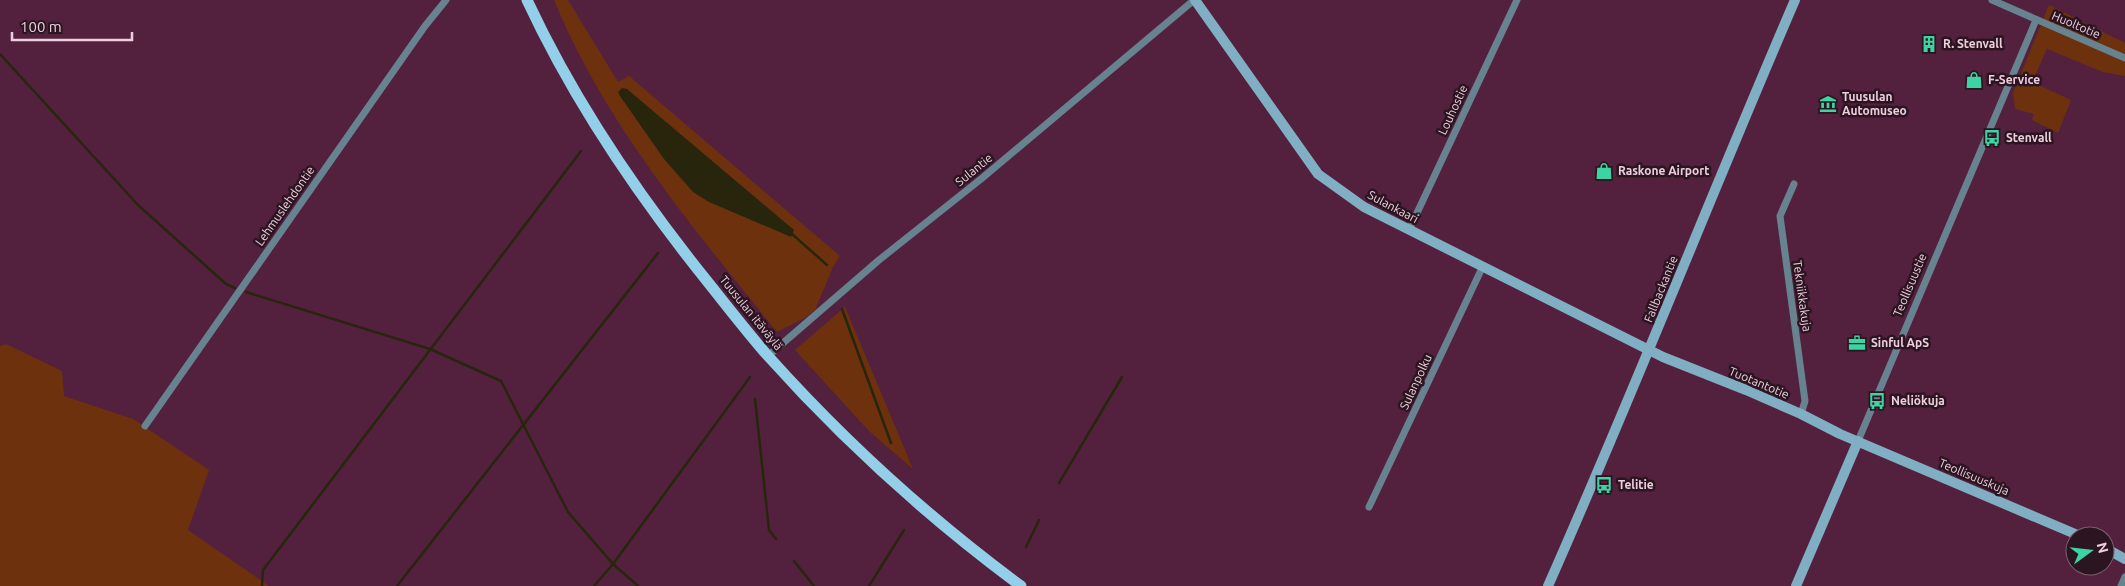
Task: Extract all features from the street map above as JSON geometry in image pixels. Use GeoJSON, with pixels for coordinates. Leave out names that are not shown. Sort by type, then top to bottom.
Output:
{"type":"FeatureCollection","features":[{"type":"Feature","properties":{"kind":"main road","name":"Tuusulan itäväylä"},"geometry":{"type":"LineString","coordinates":[[526,0],[560,66],[641,195],[687,256],[768,356],[851,444],[913,501],[1021,586]]}},
{"type":"Feature","properties":{"kind":"street","name":"Lehmuslehdontie"},"geometry":{"type":"LineString","coordinates":[[145,426],[425,26],[446,0]]}},
{"type":"Feature","properties":{"kind":"street","name":"Sulantie"},"geometry":{"type":"LineString","coordinates":[[768,356],[879,260],[981,179],[1194,0]]}},
{"type":"Feature","properties":{"kind":"street","name":"Sulankaari"},"geometry":{"type":"LineString","coordinates":[[1194,0],[1318,174],[1364,207],[1650,350]]}},
{"type":"Feature","properties":{"kind":"street","name":"Louhostie"},"geometry":{"type":"LineString","coordinates":[[1409,230],[1517,0]]}},
{"type":"Feature","properties":{"kind":"street","name":"Fallbackantie"},"geometry":{"type":"LineString","coordinates":[[1548,586],[1650,350],[1795,0]]}},
{"type":"Feature","properties":{"kind":"street","name":"Huoltotie"},"geometry":{"type":"LineString","coordinates":[[1992,0],[2125,58]]}},
{"type":"Feature","properties":{"kind":"street","name":"Teollisuustie"},"geometry":{"type":"LineString","coordinates":[[1796,586],[2036,20]]}},
{"type":"Feature","properties":{"kind":"street","name":"Tekniikkakuja"},"geometry":{"type":"LineString","coordinates":[[1794,184],[1780,216],[1806,401],[1801,414]]}},
{"type":"Feature","properties":{"kind":"street","name":"Sulanpolku"},"geometry":{"type":"LineString","coordinates":[[1369,507],[1483,266]]}},
{"type":"Feature","properties":{"kind":"street","name":"Tuotantotie"},"geometry":{"type":"LineString","coordinates":[[1650,350],[1801,414],[1858,441]]}},
{"type":"Feature","properties":{"kind":"street","name":"Teollisuuskuja"},"geometry":{"type":"LineString","coordinates":[[1858,441],[2065,530]]}},
{"type":"Feature","properties":{"kind":"street"},"geometry":{"type":"LineString","coordinates":[[2121,586],[2125,577]]}},
{"type":"Feature","properties":{"kind":"shaded area"},"geometry":{"type":"Polygon","coordinates":[[[554,0],[568,0],[618,82],[629,76],[840,256],[833,267],[815,310],[803,319],[777,332],[683,214],[625,132],[575,46],[554,0]]]}},
{"type":"Feature","properties":{"kind":"shaded area"},"geometry":{"type":"Polygon","coordinates":[[[2049,5],[2125,43],[2125,76],[2103,72],[2047,49],[2032,82],[2071,100],[2058,133],[2032,120],[2034,114],[2015,109],[2013,93],[2049,5]]]}},
{"type":"Feature","properties":{"kind":"shaded area"},"geometry":{"type":"Polygon","coordinates":[[[622,88],[627,89],[794,230],[791,237],[709,202],[693,192],[664,159],[620,96],[618,92],[622,88]]]}},
{"type":"Feature","properties":{"kind":"shaded area"},"geometry":{"type":"Polygon","coordinates":[[[845,307],[913,469],[869,431],[795,350],[845,307]]]}},
{"type":"Feature","properties":{"kind":"shaded area"},"geometry":{"type":"Polygon","coordinates":[[[6,344],[62,371],[64,396],[133,419],[209,470],[188,530],[269,586],[0,586],[0,346],[6,344]]]}},
{"type":"Feature","properties":{"kind":"waterway"},"geometry":{"type":"LineString","coordinates":[[0,54],[138,205],[226,284],[235,288]]}},
{"type":"Feature","properties":{"kind":"waterway"},"geometry":{"type":"LineString","coordinates":[[262,586],[263,570],[581,151]]}},
{"type":"Feature","properties":{"kind":"waterway"},"geometry":{"type":"LineString","coordinates":[[792,234],[827,265]]}},
{"type":"Feature","properties":{"kind":"waterway"},"geometry":{"type":"LineString","coordinates":[[397,586],[658,253]]}},
{"type":"Feature","properties":{"kind":"waterway"},"geometry":{"type":"LineString","coordinates":[[246,292],[430,349],[501,381],[568,512],[613,564],[638,586]]}},
{"type":"Feature","properties":{"kind":"waterway"},"geometry":{"type":"LineString","coordinates":[[842,309],[891,443]]}},
{"type":"Feature","properties":{"kind":"waterway"},"geometry":{"type":"LineString","coordinates":[[594,586],[613,564],[750,377]]}},
{"type":"Feature","properties":{"kind":"waterway"},"geometry":{"type":"LineString","coordinates":[[1059,483],[1122,377]]}},
{"type":"Feature","properties":{"kind":"waterway"},"geometry":{"type":"LineString","coordinates":[[755,399],[769,530],[776,539]]}},
{"type":"Feature","properties":{"kind":"waterway"},"geometry":{"type":"LineString","coordinates":[[1026,547],[1039,520]]}},
{"type":"Feature","properties":{"kind":"waterway"},"geometry":{"type":"LineString","coordinates":[[869,586],[904,530]]}},
{"type":"Feature","properties":{"kind":"waterway"},"geometry":{"type":"LineString","coordinates":[[794,561],[814,586]]}},
{"type":"Feature","properties":{"kind":"place","name":"R. Stenvall"},"geometry":{"type":"Point","coordinates":[1929,44]}},
{"type":"Feature","properties":{"kind":"place","name":"F-Service"},"geometry":{"type":"Point","coordinates":[1974,80]}},
{"type":"Feature","properties":{"kind":"place","name":"Tuusulan Automuseo"},"geometry":{"type":"Point","coordinates":[1828,104]}},
{"type":"Feature","properties":{"kind":"place","name":"Stenvall"},"geometry":{"type":"Point","coordinates":[1992,138]}},
{"type":"Feature","properties":{"kind":"place","name":"Raskone Airport"},"geometry":{"type":"Point","coordinates":[1604,171]}},
{"type":"Feature","properties":{"kind":"place","name":"Sinful ApS"},"geometry":{"type":"Point","coordinates":[1857,343]}},
{"type":"Feature","properties":{"kind":"place","name":"Neliökuja"},"geometry":{"type":"Point","coordinates":[1877,401]}},
{"type":"Feature","properties":{"kind":"place","name":"Telitie"},"geometry":{"type":"Point","coordinates":[1604,485]}}]}
